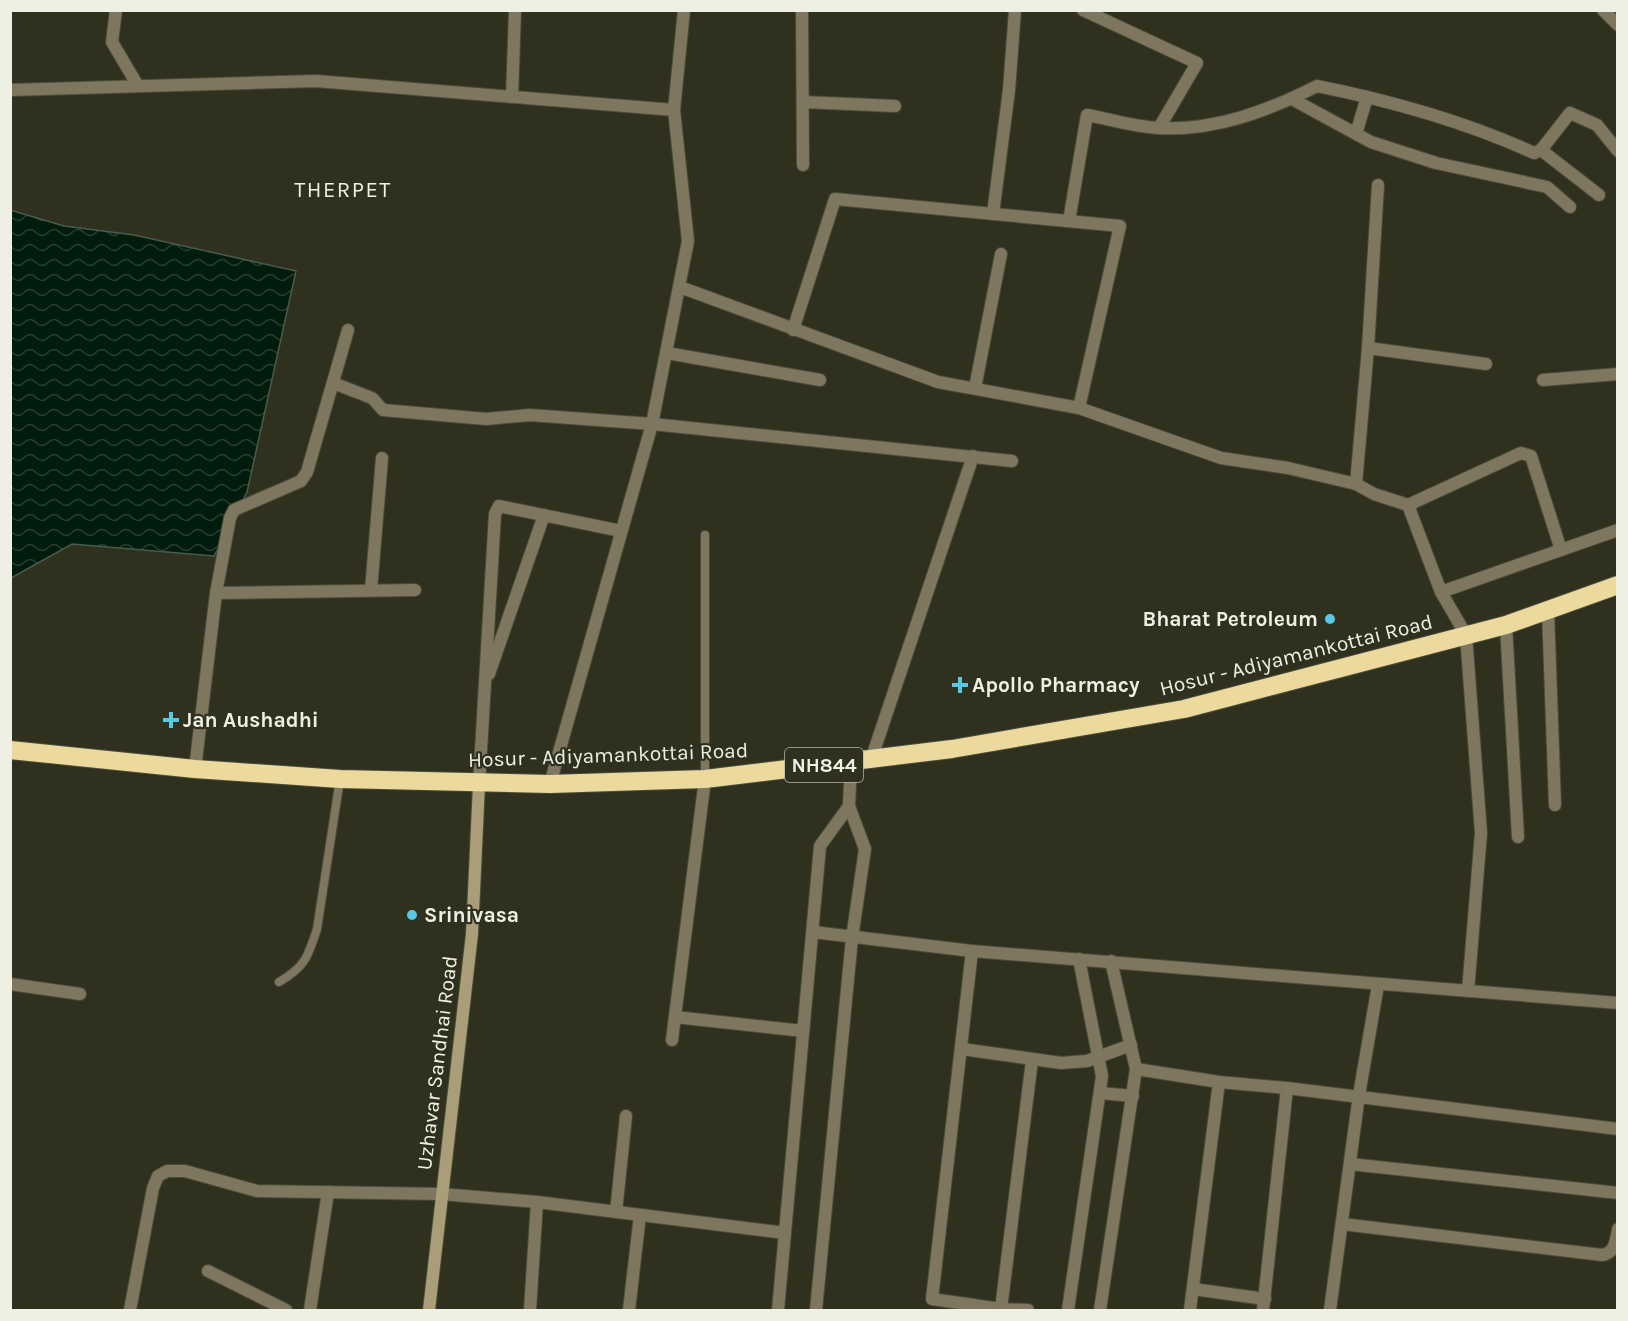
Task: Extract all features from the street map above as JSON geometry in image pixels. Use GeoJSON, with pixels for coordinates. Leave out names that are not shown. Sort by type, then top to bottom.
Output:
{"type":"FeatureCollection","features":[{"type":"Feature","properties":{"kind":"highway","name":"Hosur - Adiyamankottai Road"},"geometry":{"type":"LineString","coordinates":[[10,750],[195,769],[340,779],[550,784],[705,779],[952,749],[1184,709],[1506,625],[1617,585]]}},
{"type":"Feature","properties":{"kind":"main road","name":"Uzhavar Sandhai Road"},"geometry":{"type":"LineString","coordinates":[[429,1311],[472,934],[479,784]]}},
{"type":"Feature","properties":{"kind":"street"},"geometry":{"type":"LineString","coordinates":[[116,10],[112,42],[138,86]]}},
{"type":"Feature","properties":{"kind":"street"},"geometry":{"type":"LineString","coordinates":[[550,784],[652,424],[688,241],[674,110],[684,10]]}},
{"type":"Feature","properties":{"kind":"street"},"geometry":{"type":"LineString","coordinates":[[803,165],[802,11],[814,10]]}},
{"type":"Feature","properties":{"kind":"street"},"geometry":{"type":"LineString","coordinates":[[993,214],[1009,90],[1015,10]]}},
{"type":"Feature","properties":{"kind":"street"},"geometry":{"type":"LineString","coordinates":[[1083,10],[1197,63],[1159,128]]}},
{"type":"Feature","properties":{"kind":"street"},"geometry":{"type":"LineString","coordinates":[[1603,10],[1617,25]]}},
{"type":"Feature","properties":{"kind":"street"},"geometry":{"type":"LineString","coordinates":[[512,97],[515,11]]}},
{"type":"Feature","properties":{"kind":"street"},"geometry":{"type":"LineString","coordinates":[[10,90],[316,81],[674,110]]}},
{"type":"Feature","properties":{"kind":"street"},"geometry":{"type":"LineString","coordinates":[[1069,221],[1086,115],[1159,128],[1233,121],[1292,99],[1317,86],[1366,97],[1488,132],[1534,153],[1541,150],[1570,113],[1596,124],[1617,151]]}},
{"type":"Feature","properties":{"kind":"street"},"geometry":{"type":"LineString","coordinates":[[1356,134],[1366,97]]}},
{"type":"Feature","properties":{"kind":"street"},"geometry":{"type":"LineString","coordinates":[[1292,99],[1371,142],[1436,163],[1547,187],[1570,207]]}},
{"type":"Feature","properties":{"kind":"street"},"geometry":{"type":"LineString","coordinates":[[803,102],[895,106]]}},
{"type":"Feature","properties":{"kind":"street"},"geometry":{"type":"LineString","coordinates":[[1541,150],[1599,195]]}},
{"type":"Feature","properties":{"kind":"street"},"geometry":{"type":"LineString","coordinates":[[1356,484],[1368,348],[1378,185]]}},
{"type":"Feature","properties":{"kind":"street"},"geometry":{"type":"LineString","coordinates":[[793,330],[835,198],[1120,226],[1079,408]]}},
{"type":"Feature","properties":{"kind":"street"},"geometry":{"type":"LineString","coordinates":[[975,388],[1001,254]]}},
{"type":"Feature","properties":{"kind":"street"},"geometry":{"type":"LineString","coordinates":[[680,287],[938,382],[1079,408],[1221,458],[1288,468],[1356,484],[1374,494],[1408,505],[1521,453],[1528,454],[1531,456],[1561,550]]}},
{"type":"Feature","properties":{"kind":"street"},"geometry":{"type":"LineString","coordinates":[[195,769],[216,592],[230,518],[234,510],[301,481],[307,472],[348,330]]}},
{"type":"Feature","properties":{"kind":"street"},"geometry":{"type":"LineString","coordinates":[[1368,348],[1486,364]]}},
{"type":"Feature","properties":{"kind":"street"},"geometry":{"type":"LineString","coordinates":[[667,353],[820,380]]}},
{"type":"Feature","properties":{"kind":"street"},"geometry":{"type":"LineString","coordinates":[[1544,380],[1617,374]]}},
{"type":"Feature","properties":{"kind":"street"},"geometry":{"type":"LineString","coordinates":[[333,383],[372,398],[383,410],[486,419],[530,414],[652,424],[1012,461]]}},
{"type":"Feature","properties":{"kind":"street"},"geometry":{"type":"LineString","coordinates":[[871,760],[973,456]]}},
{"type":"Feature","properties":{"kind":"street"},"geometry":{"type":"LineString","coordinates":[[371,590],[382,458]]}},
{"type":"Feature","properties":{"kind":"street"},"geometry":{"type":"LineString","coordinates":[[1408,505],[1441,592],[1466,635],[1481,833],[1468,991]]}},
{"type":"Feature","properties":{"kind":"street"},"geometry":{"type":"LineString","coordinates":[[479,784],[495,514],[499,506],[621,531]]}},
{"type":"Feature","properties":{"kind":"street"},"geometry":{"type":"LineString","coordinates":[[484,689],[544,515]]}},
{"type":"Feature","properties":{"kind":"street"},"geometry":{"type":"LineString","coordinates":[[1441,592],[1617,530]]}},
{"type":"Feature","properties":{"kind":"street"},"geometry":{"type":"LineString","coordinates":[[216,592],[415,590]]}},
{"type":"Feature","properties":{"kind":"street"},"geometry":{"type":"LineString","coordinates":[[1548,611],[1555,805]]}},
{"type":"Feature","properties":{"kind":"street"},"geometry":{"type":"LineString","coordinates":[[1506,625],[1518,837]]}},
{"type":"Feature","properties":{"kind":"street"},"geometry":{"type":"LineString","coordinates":[[816,1311],[852,938],[865,849],[849,806],[851,762]]}},
{"type":"Feature","properties":{"kind":"street"},"geometry":{"type":"LineString","coordinates":[[672,1040],[705,779]]}},
{"type":"Feature","properties":{"kind":"street"},"geometry":{"type":"LineString","coordinates":[[778,1311],[820,846],[849,806]]}},
{"type":"Feature","properties":{"kind":"street"},"geometry":{"type":"LineString","coordinates":[[813,932],[972,951],[1617,1003]]}},
{"type":"Feature","properties":{"kind":"street"},"geometry":{"type":"LineString","coordinates":[[972,951],[932,1299],[1028,1311]]}},
{"type":"Feature","properties":{"kind":"street"},"geometry":{"type":"LineString","coordinates":[[1068,1311],[1102,1076],[1079,959]]}},
{"type":"Feature","properties":{"kind":"street"},"geometry":{"type":"LineString","coordinates":[[1100,1311],[1136,1069],[1111,961]]}},
{"type":"Feature","properties":{"kind":"street"},"geometry":{"type":"LineString","coordinates":[[10,984],[80,994]]}},
{"type":"Feature","properties":{"kind":"street"},"geometry":{"type":"LineString","coordinates":[[1330,1311],[1359,1095],[1378,984]]}},
{"type":"Feature","properties":{"kind":"street"},"geometry":{"type":"LineString","coordinates":[[675,1017],[803,1030]]}},
{"type":"Feature","properties":{"kind":"street"},"geometry":{"type":"LineString","coordinates":[[962,1049],[1032,1060],[1087,1061],[1131,1045]]}},
{"type":"Feature","properties":{"kind":"street"},"geometry":{"type":"LineString","coordinates":[[1001,1309],[1032,1060]]}},
{"type":"Feature","properties":{"kind":"street"},"geometry":{"type":"LineString","coordinates":[[1136,1069],[1219,1082],[1359,1095],[1617,1129]]}},
{"type":"Feature","properties":{"kind":"street"},"geometry":{"type":"LineString","coordinates":[[1190,1311],[1219,1082]]}},
{"type":"Feature","properties":{"kind":"street"},"geometry":{"type":"LineString","coordinates":[[1193,1289],[1264,1305],[1287,1088]]}},
{"type":"Feature","properties":{"kind":"street"},"geometry":{"type":"LineString","coordinates":[[1100,1093],[1132,1096]]}},
{"type":"Feature","properties":{"kind":"street"},"geometry":{"type":"LineString","coordinates":[[616,1212],[627,1116]]}},
{"type":"Feature","properties":{"kind":"street"},"geometry":{"type":"LineString","coordinates":[[1350,1164],[1617,1193]]}},
{"type":"Feature","properties":{"kind":"street"},"geometry":{"type":"LineString","coordinates":[[130,1311],[153,1188],[158,1176],[167,1171],[184,1172],[257,1191],[441,1194],[537,1202],[785,1233]]}},
{"type":"Feature","properties":{"kind":"street"},"geometry":{"type":"LineString","coordinates":[[310,1311],[328,1192]]}},
{"type":"Feature","properties":{"kind":"street"},"geometry":{"type":"LineString","coordinates":[[530,1311],[537,1202]]}},
{"type":"Feature","properties":{"kind":"street"},"geometry":{"type":"LineString","coordinates":[[629,1311],[640,1215]]}},
{"type":"Feature","properties":{"kind":"street"},"geometry":{"type":"LineString","coordinates":[[1342,1224],[1602,1255],[1612,1250],[1617,1229]]}},
{"type":"Feature","properties":{"kind":"street"},"geometry":{"type":"LineString","coordinates":[[208,1271],[286,1311]]}},
{"type":"Feature","properties":{"kind":"lane"},"geometry":{"type":"LineString","coordinates":[[705,535],[705,779]]}},
{"type":"Feature","properties":{"kind":"lane"},"geometry":{"type":"LineString","coordinates":[[279,982],[299,970],[310,952],[317,929],[340,779]]}},
{"type":"Feature","properties":{"kind":"water"},"geometry":{"type":"Polygon","coordinates":[[[10,210],[64,226],[134,235],[296,271],[247,492],[214,556],[72,544],[11,578],[10,210]]]}},
{"type":"Feature","properties":{"kind":"place","name":"Bharat Petroleum"},"geometry":{"type":"Point","coordinates":[1330,619]}},
{"type":"Feature","properties":{"kind":"place","name":"Apollo Pharmacy"},"geometry":{"type":"Point","coordinates":[960,685]}},
{"type":"Feature","properties":{"kind":"place","name":"Jan Aushadhi"},"geometry":{"type":"Point","coordinates":[171,720]}},
{"type":"Feature","properties":{"kind":"place","name":"Srinivasa"},"geometry":{"type":"Point","coordinates":[412,915]}},
{"type":"Feature","properties":{"kind":"district","name":"THERPET"},"geometry":{"type":"Point","coordinates":[343,189]}}]}
